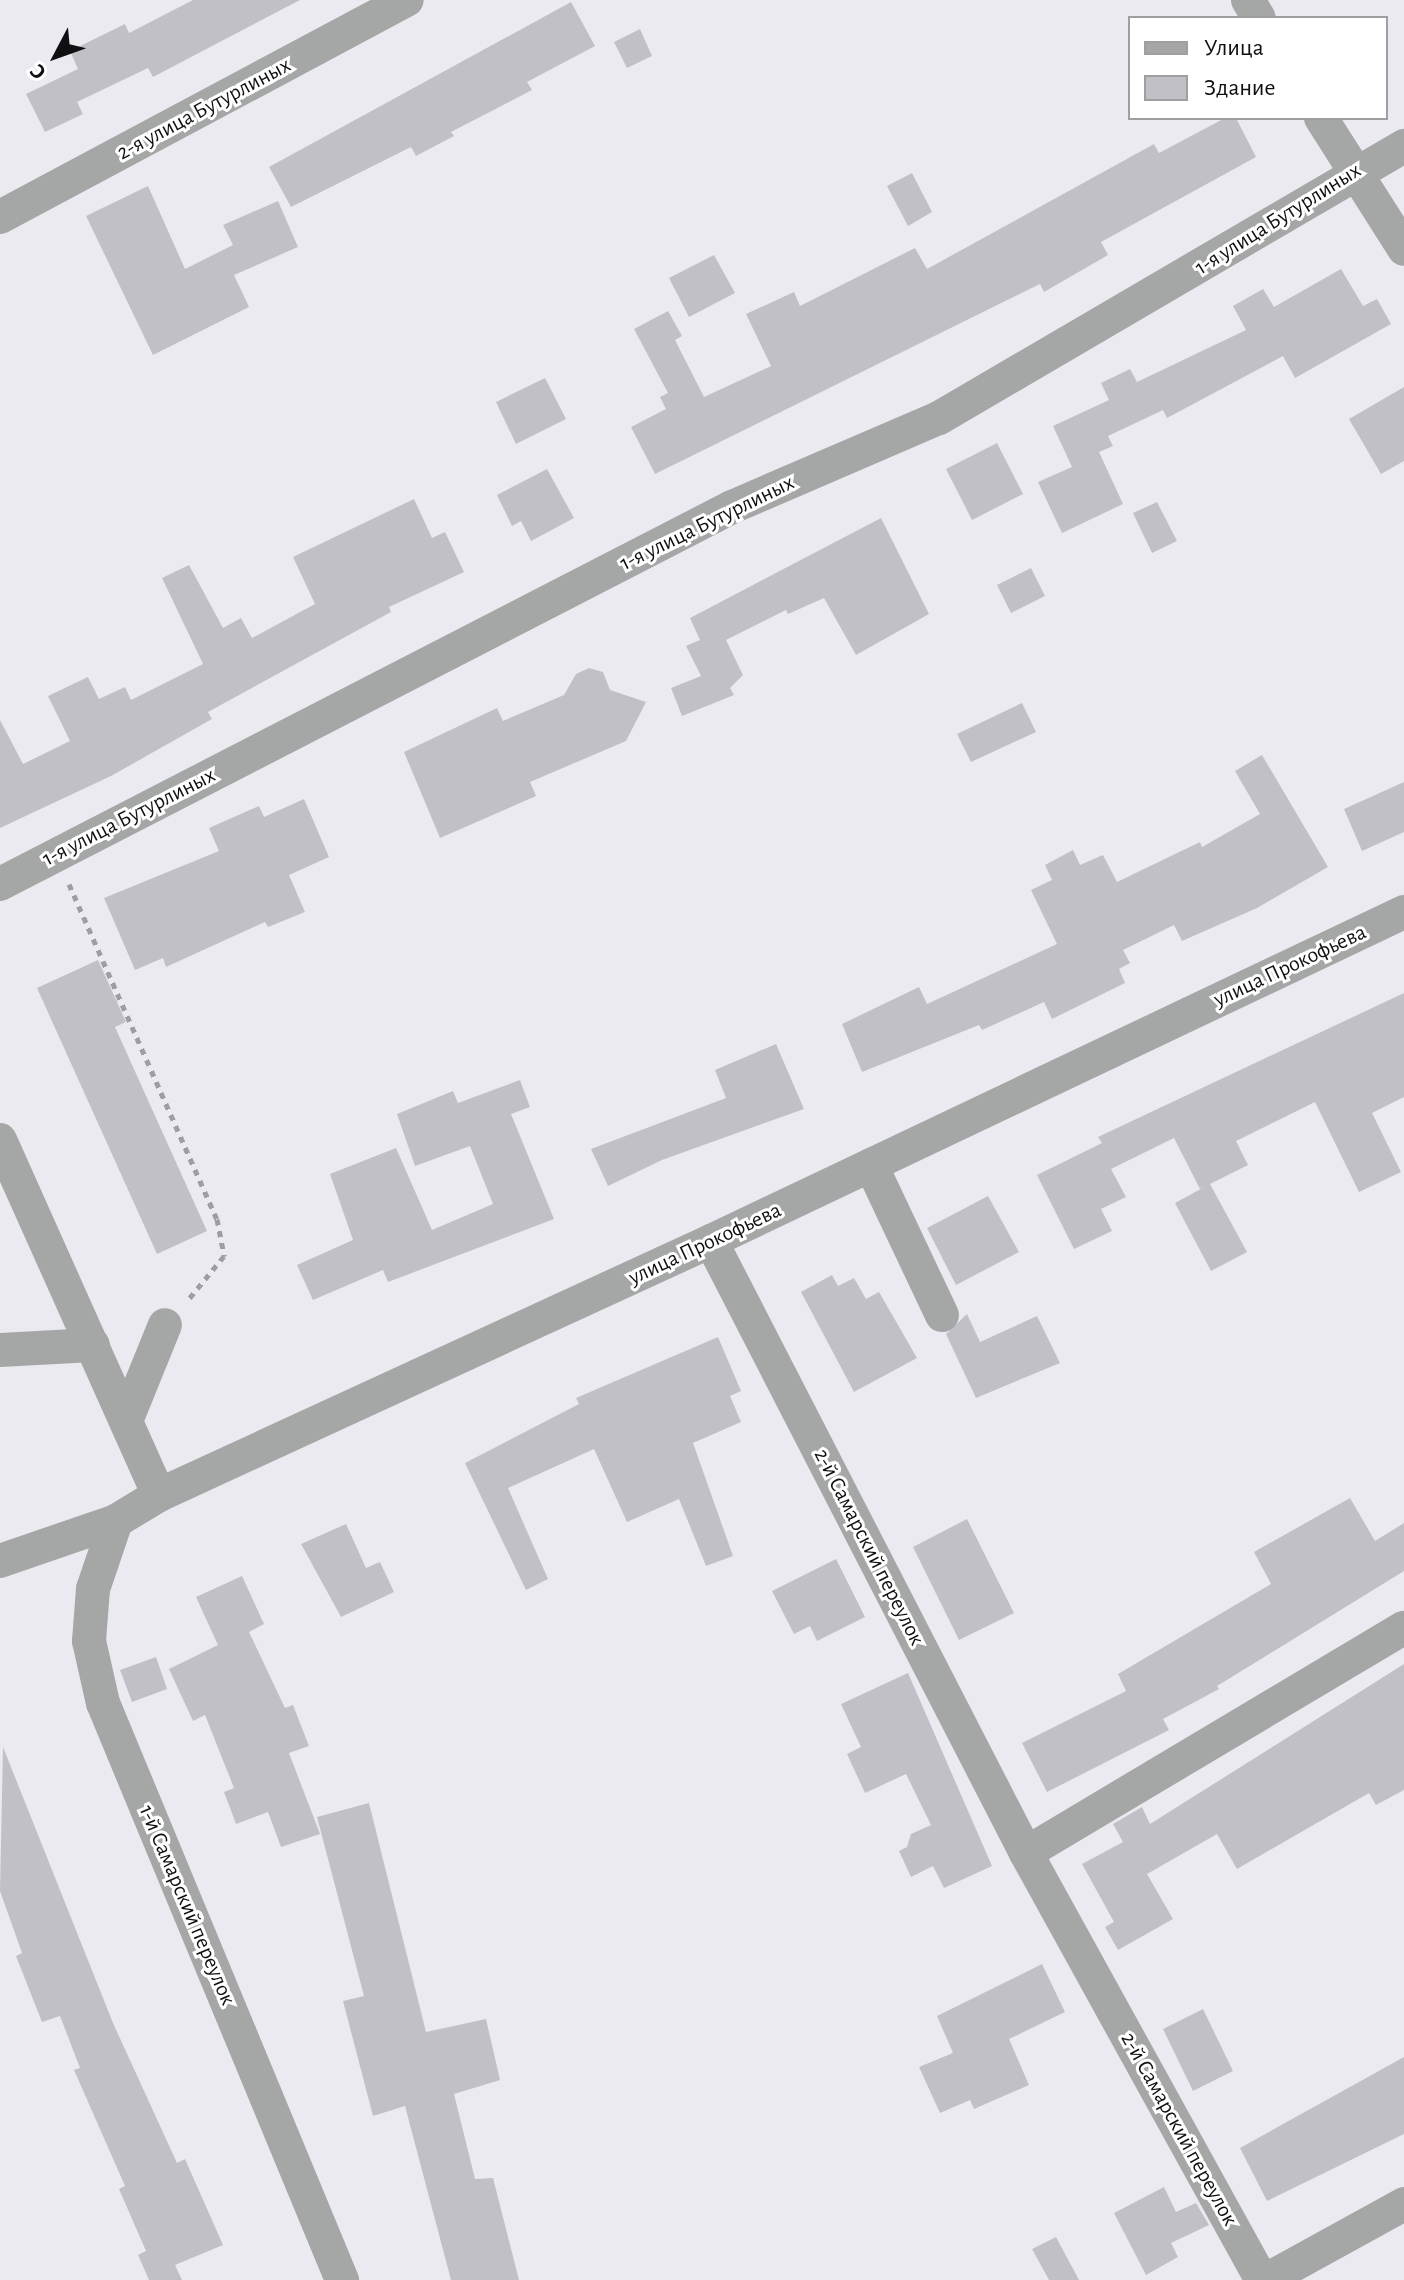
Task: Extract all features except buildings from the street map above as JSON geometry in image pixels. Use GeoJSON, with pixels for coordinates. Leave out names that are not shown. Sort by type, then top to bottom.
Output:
{"type":"FeatureCollection","features":[{"type":"Feature","properties":{"kind":"street","name":"2-я улица Бутурлиных"},"geometry":{"type":"LineString","coordinates":[[0,217],[407,0]]}},
{"type":"Feature","properties":{"kind":"street"},"geometry":{"type":"LineString","coordinates":[[1322,120],[1404,249]]}},
{"type":"Feature","properties":{"kind":"street","name":"1-я улица Бутурлиных"},"geometry":{"type":"LineString","coordinates":[[0,884],[732,507],[939,418],[1264,231],[1354,171],[1404,146]]}},
{"type":"Feature","properties":{"kind":"street","name":"улица Прокофьева"},"geometry":{"type":"LineString","coordinates":[[0,1561],[116,1521],[159,1495],[711,1241],[1404,912]]}},
{"type":"Feature","properties":{"kind":"street"},"geometry":{"type":"LineString","coordinates":[[0,1140],[128,1416],[159,1495]]}},
{"type":"Feature","properties":{"kind":"street"},"geometry":{"type":"LineString","coordinates":[[871,1165],[942,1315]]}},
{"type":"Feature","properties":{"kind":"street","name":"2-й Самарский переулок"},"geometry":{"type":"LineString","coordinates":[[711,1241],[1026,1853],[1264,2280]]}},
{"type":"Feature","properties":{"kind":"street"},"geometry":{"type":"LineString","coordinates":[[128,1416],[165,1325]]}},
{"type":"Feature","properties":{"kind":"street"},"geometry":{"type":"LineString","coordinates":[[0,1350],[93,1345]]}},
{"type":"Feature","properties":{"kind":"street","name":"1-й Самарский переулок"},"geometry":{"type":"LineString","coordinates":[[116,1521],[93,1589],[89,1641],[103,1703],[342,2280]]}},
{"type":"Feature","properties":{"kind":"street"},"geometry":{"type":"LineString","coordinates":[[1026,1853],[1404,1628]]}},
{"type":"Feature","properties":{"kind":"street"},"geometry":{"type":"LineString","coordinates":[[1264,2280],[1404,2204]]}},
{"type":"Feature","properties":{"kind":"path"},"geometry":{"type":"LineString","coordinates":[[56,854],[217,1219],[224,1248],[220,1265],[165,1325]]}}]}
